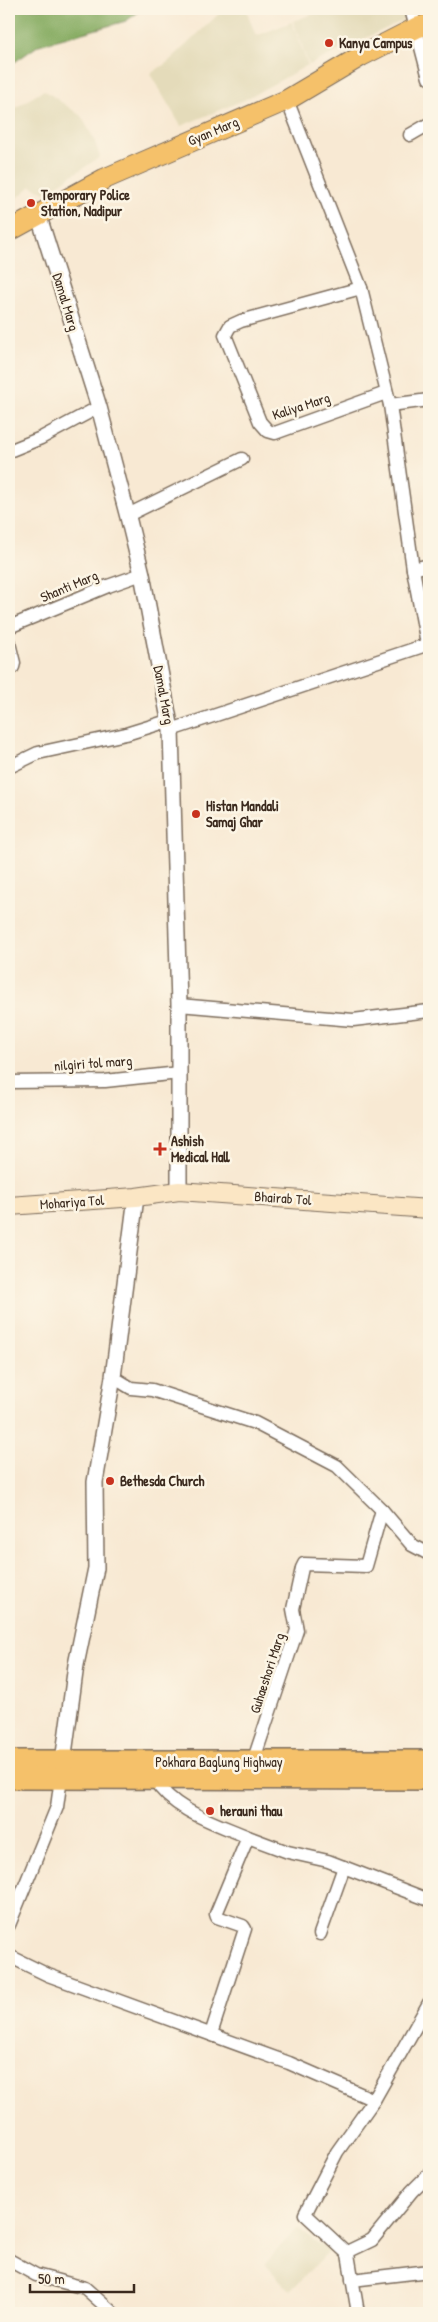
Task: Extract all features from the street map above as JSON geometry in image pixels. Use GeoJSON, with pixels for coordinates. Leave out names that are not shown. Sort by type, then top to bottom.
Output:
{"type":"FeatureCollection","features":[{"type":"Feature","properties":{"kind":"highway","name":"Pokhara Baglung Highway"},"geometry":{"type":"LineString","coordinates":[[9,1778],[62,1770],[253,1762],[429,1761]]}},
{"type":"Feature","properties":{"kind":"highway","name":"Pokhara Baglung Highway"},"geometry":{"type":"LineString","coordinates":[[9,1762],[62,1770],[154,1779],[429,1779]]}},
{"type":"Feature","properties":{"kind":"main road","name":"Gyan Marg"},"geometry":{"type":"LineString","coordinates":[[9,231],[38,214],[150,158],[287,100],[419,20]]}},
{"type":"Feature","properties":{"kind":"main road","name":"Bhairab Tol"},"geometry":{"type":"LineString","coordinates":[[136,1196],[179,1191],[429,1210]]}},
{"type":"Feature","properties":{"kind":"main road","name":"Mohariya Tol"},"geometry":{"type":"LineString","coordinates":[[9,1206],[136,1196]]}},
{"type":"Feature","properties":{"kind":"street"},"geometry":{"type":"LineString","coordinates":[[419,20],[429,78]]}},
{"type":"Feature","properties":{"kind":"street"},"geometry":{"type":"LineString","coordinates":[[9,767],[38,753],[170,725],[428,644],[413,568],[388,399],[361,288],[287,100]]}},
{"type":"Feature","properties":{"kind":"street"},"geometry":{"type":"LineString","coordinates":[[410,135],[429,124]]}},
{"type":"Feature","properties":{"kind":"street","name":"Damal Marg"},"geometry":{"type":"LineString","coordinates":[[38,214],[99,407],[128,515],[142,574],[170,725],[179,1005],[179,1191]]}},
{"type":"Feature","properties":{"kind":"street","name":"Kaliya Marg"},"geometry":{"type":"LineString","coordinates":[[361,288],[241,321],[230,326],[225,335],[260,422],[268,431],[275,433],[388,399],[429,400]]}},
{"type":"Feature","properties":{"kind":"street"},"geometry":{"type":"LineString","coordinates":[[9,452],[41,438],[99,407]]}},
{"type":"Feature","properties":{"kind":"street"},"geometry":{"type":"LineString","coordinates":[[128,515],[242,459]]}},
{"type":"Feature","properties":{"kind":"street"},"geometry":{"type":"LineString","coordinates":[[413,568],[429,565]]}},
{"type":"Feature","properties":{"kind":"street","name":"Shanti Marg"},"geometry":{"type":"LineString","coordinates":[[9,627],[142,574]]}},
{"type":"Feature","properties":{"kind":"street"},"geometry":{"type":"LineString","coordinates":[[9,643],[14,663],[13,667],[9,669]]}},
{"type":"Feature","properties":{"kind":"street"},"geometry":{"type":"LineString","coordinates":[[179,1005],[353,1020],[429,1011]]}},
{"type":"Feature","properties":{"kind":"street","name":"nilgiri tol marg"},"geometry":{"type":"LineString","coordinates":[[9,1082],[105,1081],[179,1073]]}},
{"type":"Feature","properties":{"kind":"street"},"geometry":{"type":"LineString","coordinates":[[9,1924],[57,1806],[76,1665],[96,1568],[95,1482],[113,1377],[136,1196]]}},
{"type":"Feature","properties":{"kind":"street"},"geometry":{"type":"LineString","coordinates":[[113,1377],[131,1388],[152,1390],[255,1423],[337,1466],[382,1510],[412,1545],[429,1554]]}},
{"type":"Feature","properties":{"kind":"street","name":"Guhaeshori Marg"},"geometry":{"type":"LineString","coordinates":[[253,1762],[297,1630],[293,1608],[304,1564],[366,1566],[382,1510]]}},
{"type":"Feature","properties":{"kind":"street"},"geometry":{"type":"LineString","coordinates":[[154,1779],[160,1789],[176,1804],[248,1837],[288,1852],[344,1867],[429,1900]]}},
{"type":"Feature","properties":{"kind":"street"},"geometry":{"type":"LineString","coordinates":[[211,2034],[245,1929],[243,1926],[217,1917],[216,1914],[248,1837]]}},
{"type":"Feature","properties":{"kind":"street"},"geometry":{"type":"LineString","coordinates":[[320,1934],[344,1867]]}},
{"type":"Feature","properties":{"kind":"street"},"geometry":{"type":"LineString","coordinates":[[9,1956],[48,1975],[289,2063],[374,2100]]}},
{"type":"Feature","properties":{"kind":"street"},"geometry":{"type":"LineString","coordinates":[[358,2313],[347,2252],[305,2214],[337,2152],[374,2100],[429,2003]]}},
{"type":"Feature","properties":{"kind":"street"},"geometry":{"type":"LineString","coordinates":[[347,2252],[372,2240],[412,2191],[429,2174]]}},
{"type":"Feature","properties":{"kind":"street"},"geometry":{"type":"LineString","coordinates":[[9,2260],[36,2275],[85,2288],[113,2313]]}},
{"type":"Feature","properties":{"kind":"street"},"geometry":{"type":"LineString","coordinates":[[352,2280],[429,2271]]}},
{"type":"Feature","properties":{"kind":"shaded area"},"geometry":{"type":"Polygon","coordinates":[[[224,9],[246,9],[256,36],[292,22],[308,65],[244,100],[181,126],[150,74],[168,62],[224,9]]]}},
{"type":"Feature","properties":{"kind":"shaded area","name":"Kanya Campus"},"geometry":{"type":"Polygon","coordinates":[[[327,9],[403,9],[406,19],[309,65],[293,21],[327,9]]]}},
{"type":"Feature","properties":{"kind":"shaded area"},"geometry":{"type":"Polygon","coordinates":[[[44,90],[81,116],[94,139],[100,157],[45,193],[31,186],[9,205],[9,112],[44,90]]]}},
{"type":"Feature","properties":{"kind":"shaded area"},"geometry":{"type":"Polygon","coordinates":[[[297,2228],[329,2251],[290,2291],[265,2264],[297,2228]]]}},
{"type":"Feature","properties":{"kind":"green space"},"geometry":{"type":"Polygon","coordinates":[[[9,9],[143,9],[126,21],[39,45],[9,66],[9,9]]]}},
{"type":"Feature","properties":{"kind":"place","name":"Kanya Campus"},"geometry":{"type":"Point","coordinates":[329,43]}},
{"type":"Feature","properties":{"kind":"place","name":"Temporary Police Station, Nadipur"},"geometry":{"type":"Point","coordinates":[31,203]}},
{"type":"Feature","properties":{"kind":"place","name":"Histan Mandali Samaj Ghar"},"geometry":{"type":"Point","coordinates":[196,814]}},
{"type":"Feature","properties":{"kind":"place","name":"Ashish Medical Hall"},"geometry":{"type":"Point","coordinates":[160,1149]}},
{"type":"Feature","properties":{"kind":"place","name":"Bethesda Church"},"geometry":{"type":"Point","coordinates":[110,1481]}},
{"type":"Feature","properties":{"kind":"place","name":"herauni thau"},"geometry":{"type":"Point","coordinates":[210,1811]}}]}
